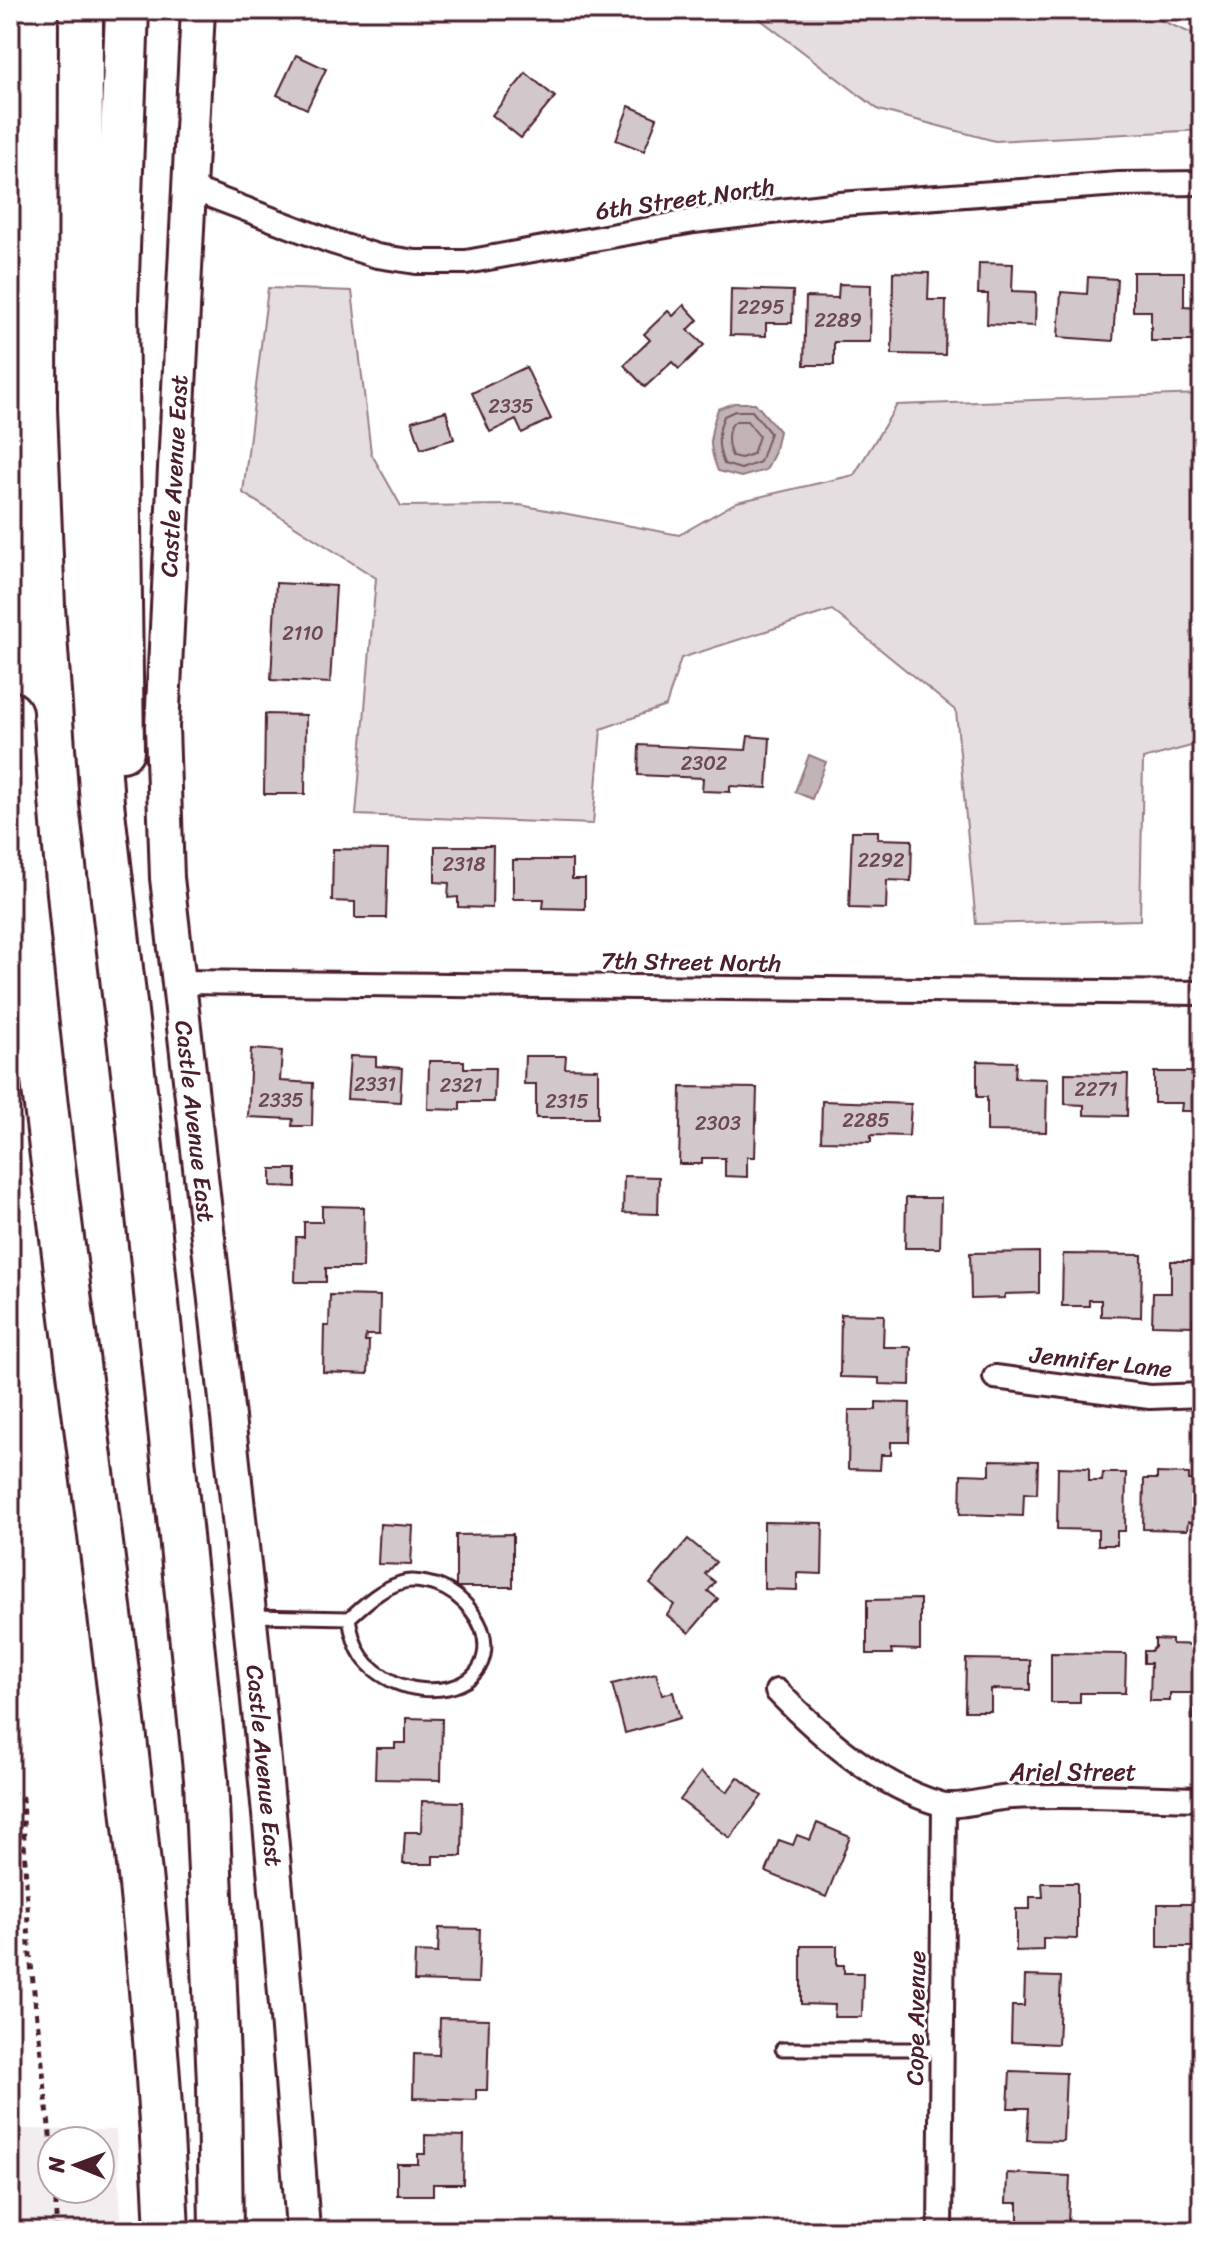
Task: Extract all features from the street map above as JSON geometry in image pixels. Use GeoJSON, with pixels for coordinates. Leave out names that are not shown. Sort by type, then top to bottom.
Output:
{"type":"FeatureCollection","features":[{"type":"Feature","properties":{"kind":"highway"},"geometry":{"type":"LineString","coordinates":[[81,10],[80,408],[88,606],[102,803],[136,1099],[206,1779],[218,2053],[221,2231]]}},
{"type":"Feature","properties":{"kind":"highway"},"geometry":{"type":"LineString","coordinates":[[119,959],[123,692],[116,302],[127,10]]}},
{"type":"Feature","properties":{"kind":"highway"},"geometry":{"type":"LineString","coordinates":[[10,713],[30,955],[128,1778],[151,2001],[167,2231]]}},
{"type":"Feature","properties":{"kind":"highway"},"geometry":{"type":"LineString","coordinates":[[10,838],[30,955]]}},
{"type":"Feature","properties":{"kind":"street","name":"Castle Avenue East"},"geometry":{"type":"LineString","coordinates":[[198,10],[162,727],[167,878],[276,1874],[303,2231]]}},
{"type":"Feature","properties":{"kind":"street","name":"6th Street North"},"geometry":{"type":"LineString","coordinates":[[190,188],[377,256],[416,262],[466,262],[694,221],[840,204],[1119,184],[1202,183]]}},
{"type":"Feature","properties":{"kind":"street","name":"7th Street North"},"geometry":{"type":"LineString","coordinates":[[179,982],[1202,993]]}},
{"type":"Feature","properties":{"kind":"street","name":"Jennifer Lane"},"geometry":{"type":"LineString","coordinates":[[995,1377],[1150,1397],[1202,1395]]}},
{"type":"Feature","properties":{"kind":"street"},"geometry":{"type":"LineString","coordinates":[[777,1691],[808,1723],[846,1753],[891,1781],[944,1805]]}},
{"type":"Feature","properties":{"kind":"street","name":"Ariel Street"},"geometry":{"type":"LineString","coordinates":[[944,1805],[1012,1797],[1202,1799]]}},
{"type":"Feature","properties":{"kind":"street","name":"Cope Avenue"},"geometry":{"type":"LineString","coordinates":[[940,2231],[944,1805]]}},
{"type":"Feature","properties":{"kind":"lane"},"geometry":{"type":"LineString","coordinates":[[249,1616],[349,1618],[379,1592],[403,1582],[424,1582],[451,1590],[473,1612],[482,1630],[484,1655],[477,1671],[461,1684],[439,1690],[413,1690],[392,1681],[362,1660],[352,1642],[349,1618]]}},
{"type":"Feature","properties":{"kind":"lane"},"geometry":{"type":"LineString","coordinates":[[782,2049],[942,2049]]}},
{"type":"Feature","properties":{"kind":"path"},"geometry":{"type":"LineString","coordinates":[[10,1792],[22,1798],[29,1946],[49,2125]]}},
{"type":"Feature","properties":{"kind":"path"},"geometry":{"type":"LineString","coordinates":[[56,2205],[56,2231]]}},
{"type":"Feature","properties":{"kind":"shaded area"},"geometry":{"type":"Polygon","coordinates":[[[748,10],[1137,10],[1202,38],[1202,130],[995,141],[879,110],[748,10]]]}},
{"type":"Feature","properties":{"kind":"shaded area"},"geometry":{"type":"Polygon","coordinates":[[[268,288],[352,291],[371,453],[401,506],[520,505],[679,535],[737,502],[854,475],[897,405],[1202,394],[1202,743],[1143,759],[1140,920],[976,924],[956,711],[832,610],[681,658],[666,706],[601,729],[593,824],[356,815],[376,578],[243,493],[268,288]]]}},
{"type":"Feature","properties":{"kind":"shaded area"},"geometry":{"type":"Polygon","coordinates":[[[10,2129],[36,2129],[36,2205],[116,2205],[116,2130],[122,2231],[10,2231],[10,2129]]]}},
{"type":"Feature","properties":{"kind":"water"},"geometry":{"type":"Polygon","coordinates":[[[734,403],[755,403],[779,431],[774,454],[766,470],[741,477],[718,471],[711,447],[711,433],[718,409],[734,403]]]}},
{"type":"Feature","properties":{"kind":"water"},"geometry":{"type":"Polygon","coordinates":[[[809,755],[826,762],[812,799],[795,792],[809,755]]]}},
{"type":"Feature","properties":{"kind":"building"},"geometry":{"type":"Polygon","coordinates":[[[296,55],[326,69],[307,109],[277,95],[296,55]]]}},
{"type":"Feature","properties":{"kind":"building"},"geometry":{"type":"Polygon","coordinates":[[[526,73],[555,97],[521,138],[492,115],[526,73]]]}},
{"type":"Feature","properties":{"kind":"building"},"geometry":{"type":"Polygon","coordinates":[[[629,106],[657,118],[644,151],[616,140],[629,106]]]}},
{"type":"Feature","properties":{"kind":"building"},"geometry":{"type":"Polygon","coordinates":[[[979,263],[1013,264],[1012,291],[1036,292],[1035,326],[987,324],[988,294],[978,294],[979,263]]]}},
{"type":"Feature","properties":{"kind":"building"},"geometry":{"type":"Polygon","coordinates":[[[893,272],[929,273],[928,300],[946,300],[945,355],[892,354],[893,272]]]}},
{"type":"Feature","properties":{"kind":"building"},"geometry":{"type":"Polygon","coordinates":[[[1133,272],[1184,272],[1184,306],[1197,307],[1197,341],[1151,341],[1151,311],[1133,311],[1133,272]]]}},
{"type":"Feature","properties":{"kind":"building"},"geometry":{"type":"Polygon","coordinates":[[[1088,277],[1117,279],[1113,341],[1058,337],[1061,292],[1087,294],[1088,277]]]}},
{"type":"Feature","properties":{"kind":"building"},"geometry":{"type":"Polygon","coordinates":[[[839,284],[871,285],[870,342],[834,342],[834,365],[804,365],[806,297],[838,298],[839,284]]]}},
{"type":"Feature","properties":{"kind":"building"},"geometry":{"type":"Polygon","coordinates":[[[731,289],[793,291],[792,323],[766,323],[766,336],[730,335],[731,289]]]}},
{"type":"Feature","properties":{"kind":"building"},"geometry":{"type":"Polygon","coordinates":[[[684,305],[698,320],[688,330],[704,345],[679,369],[672,362],[645,387],[624,365],[650,340],[644,334],[668,311],[673,316],[684,305]]]}},
{"type":"Feature","properties":{"kind":"building"},"geometry":{"type":"Polygon","coordinates":[[[526,367],[551,419],[522,433],[516,420],[490,432],[472,393],[526,367]]]}},
{"type":"Feature","properties":{"kind":"building"},"geometry":{"type":"Polygon","coordinates":[[[446,411],[454,439],[421,449],[412,421],[446,411]]]}},
{"type":"Feature","properties":{"kind":"building"},"geometry":{"type":"Polygon","coordinates":[[[276,583],[336,586],[330,683],[271,680],[276,583]]]}},
{"type":"Feature","properties":{"kind":"building"},"geometry":{"type":"Polygon","coordinates":[[[265,714],[306,715],[305,794],[264,794],[265,714]]]}},
{"type":"Feature","properties":{"kind":"building"},"geometry":{"type":"Polygon","coordinates":[[[748,736],[770,738],[767,788],[730,786],[730,792],[702,791],[703,778],[638,775],[639,745],[746,750],[748,736]]]}},
{"type":"Feature","properties":{"kind":"building"},"geometry":{"type":"Polygon","coordinates":[[[1198,830],[1202,830],[1202,876],[1197,876],[1198,830]]]}},
{"type":"Feature","properties":{"kind":"building"},"geometry":{"type":"Polygon","coordinates":[[[852,831],[878,831],[878,839],[912,840],[911,881],[887,880],[886,909],[849,908],[852,831]]]}},
{"type":"Feature","properties":{"kind":"building"},"geometry":{"type":"Polygon","coordinates":[[[435,846],[493,846],[492,908],[458,907],[458,897],[448,898],[449,883],[435,882],[435,846]]]}},
{"type":"Feature","properties":{"kind":"building"},"geometry":{"type":"Polygon","coordinates":[[[333,849],[388,850],[386,918],[355,918],[355,902],[332,901],[333,849]]]}},
{"type":"Feature","properties":{"kind":"building"},"geometry":{"type":"Polygon","coordinates":[[[513,860],[572,860],[572,879],[585,879],[585,909],[543,908],[544,899],[513,899],[513,860]]]}},
{"type":"Feature","properties":{"kind":"building"},"geometry":{"type":"Polygon","coordinates":[[[251,1049],[282,1051],[280,1081],[313,1083],[312,1126],[292,1126],[293,1119],[248,1117],[251,1049]]]}},
{"type":"Feature","properties":{"kind":"building"},"geometry":{"type":"Polygon","coordinates":[[[350,1056],[376,1057],[376,1066],[402,1068],[400,1102],[347,1099],[350,1056]]]}},
{"type":"Feature","properties":{"kind":"building"},"geometry":{"type":"Polygon","coordinates":[[[525,1056],[566,1056],[565,1068],[598,1069],[598,1118],[536,1118],[536,1084],[524,1084],[525,1056]]]}},
{"type":"Feature","properties":{"kind":"building"},"geometry":{"type":"Polygon","coordinates":[[[429,1061],[464,1061],[464,1068],[495,1068],[494,1102],[460,1102],[460,1110],[428,1109],[429,1061]]]}},
{"type":"Feature","properties":{"kind":"building"},"geometry":{"type":"Polygon","coordinates":[[[977,1061],[1016,1062],[1015,1078],[1047,1079],[1046,1132],[987,1131],[987,1097],[977,1097],[977,1061]]]}},
{"type":"Feature","properties":{"kind":"building"},"geometry":{"type":"Polygon","coordinates":[[[1154,1072],[1202,1072],[1202,1111],[1181,1111],[1182,1103],[1154,1103],[1154,1072]]]}},
{"type":"Feature","properties":{"kind":"building"},"geometry":{"type":"Polygon","coordinates":[[[1065,1073],[1128,1074],[1127,1116],[1084,1115],[1084,1105],[1065,1104],[1065,1073]]]}},
{"type":"Feature","properties":{"kind":"building"},"geometry":{"type":"Polygon","coordinates":[[[681,1087],[757,1088],[755,1157],[747,1157],[747,1177],[725,1176],[725,1158],[702,1158],[702,1164],[679,1164],[681,1087]]]}},
{"type":"Feature","properties":{"kind":"building"},"geometry":{"type":"Polygon","coordinates":[[[822,1101],[911,1104],[909,1136],[871,1135],[871,1142],[821,1141],[822,1101]]]}},
{"type":"Feature","properties":{"kind":"building"},"geometry":{"type":"Polygon","coordinates":[[[271,1169],[296,1169],[296,1187],[271,1186],[271,1169]]]}},
{"type":"Feature","properties":{"kind":"building"},"geometry":{"type":"Polygon","coordinates":[[[624,1176],[659,1177],[658,1214],[623,1213],[624,1176]]]}},
{"type":"Feature","properties":{"kind":"building"},"geometry":{"type":"Polygon","coordinates":[[[906,1198],[941,1198],[940,1248],[905,1248],[906,1198]]]}},
{"type":"Feature","properties":{"kind":"building"},"geometry":{"type":"Polygon","coordinates":[[[322,1206],[364,1207],[363,1268],[326,1268],[326,1282],[295,1282],[296,1237],[304,1237],[304,1222],[322,1222],[322,1206]]]}},
{"type":"Feature","properties":{"kind":"building"},"geometry":{"type":"Polygon","coordinates":[[[1039,1252],[1039,1293],[971,1299],[970,1253],[1039,1252]]]}},
{"type":"Feature","properties":{"kind":"building"},"geometry":{"type":"Polygon","coordinates":[[[1201,1252],[1202,1319],[1193,1318],[1193,1326],[1152,1325],[1153,1293],[1171,1293],[1171,1261],[1201,1261],[1201,1252]]]}},
{"type":"Feature","properties":{"kind":"building"},"geometry":{"type":"Polygon","coordinates":[[[1063,1254],[1142,1255],[1141,1317],[1101,1316],[1101,1300],[1089,1300],[1089,1306],[1062,1306],[1063,1254]]]}},
{"type":"Feature","properties":{"kind":"building"},"geometry":{"type":"Polygon","coordinates":[[[330,1295],[380,1296],[379,1335],[366,1335],[365,1341],[369,1341],[368,1374],[323,1372],[324,1326],[329,1326],[330,1295]]]}},
{"type":"Feature","properties":{"kind":"building"},"geometry":{"type":"Polygon","coordinates":[[[841,1314],[884,1315],[883,1347],[911,1347],[910,1385],[879,1384],[879,1378],[840,1377],[841,1314]]]}},
{"type":"Feature","properties":{"kind":"building"},"geometry":{"type":"Polygon","coordinates":[[[876,1402],[910,1403],[909,1442],[891,1442],[891,1455],[881,1455],[880,1470],[848,1469],[849,1410],[876,1410],[876,1402]]]}},
{"type":"Feature","properties":{"kind":"building"},"geometry":{"type":"Polygon","coordinates":[[[990,1460],[1038,1461],[1037,1494],[1024,1493],[1023,1516],[960,1514],[961,1474],[990,1475],[990,1460]]]}},
{"type":"Feature","properties":{"kind":"building"},"geometry":{"type":"Polygon","coordinates":[[[1058,1467],[1089,1468],[1089,1481],[1102,1481],[1103,1473],[1126,1473],[1125,1531],[1117,1531],[1117,1545],[1098,1545],[1098,1530],[1057,1529],[1058,1467]]]}},
{"type":"Feature","properties":{"kind":"building"},"geometry":{"type":"Polygon","coordinates":[[[1157,1473],[1189,1474],[1189,1480],[1202,1480],[1202,1523],[1188,1522],[1187,1530],[1143,1529],[1144,1479],[1157,1479],[1157,1473]]]}},
{"type":"Feature","properties":{"kind":"building"},"geometry":{"type":"Polygon","coordinates":[[[764,1522],[823,1523],[822,1574],[797,1573],[797,1590],[764,1589],[764,1522]]]}},
{"type":"Feature","properties":{"kind":"building"},"geometry":{"type":"Polygon","coordinates":[[[380,1524],[413,1526],[411,1565],[378,1564],[380,1524]]]}},
{"type":"Feature","properties":{"kind":"building"},"geometry":{"type":"Polygon","coordinates":[[[513,1534],[513,1587],[456,1587],[456,1535],[513,1534]]]}},
{"type":"Feature","properties":{"kind":"building"},"geometry":{"type":"Polygon","coordinates":[[[688,1539],[716,1562],[705,1574],[715,1582],[708,1591],[718,1599],[689,1633],[667,1615],[674,1605],[650,1584],[688,1539]]]}},
{"type":"Feature","properties":{"kind":"building"},"geometry":{"type":"Polygon","coordinates":[[[920,1599],[920,1650],[891,1649],[892,1654],[867,1654],[867,1600],[920,1599]]]}},
{"type":"Feature","properties":{"kind":"building"},"geometry":{"type":"Polygon","coordinates":[[[1155,1639],[1172,1640],[1172,1644],[1202,1645],[1202,1719],[1193,1719],[1194,1693],[1170,1693],[1170,1701],[1150,1701],[1151,1663],[1144,1663],[1144,1651],[1155,1647],[1155,1639]]]}},
{"type":"Feature","properties":{"kind":"building"},"geometry":{"type":"Polygon","coordinates":[[[1051,1653],[1126,1654],[1125,1693],[1080,1693],[1080,1703],[1051,1703],[1051,1653]]]}},
{"type":"Feature","properties":{"kind":"building"},"geometry":{"type":"Polygon","coordinates":[[[966,1659],[1030,1660],[1030,1690],[991,1689],[991,1711],[965,1711],[966,1659]]]}},
{"type":"Feature","properties":{"kind":"building"},"geometry":{"type":"Polygon","coordinates":[[[656,1673],[662,1695],[673,1692],[680,1718],[625,1733],[612,1684],[656,1673]]]}},
{"type":"Feature","properties":{"kind":"building"},"geometry":{"type":"Polygon","coordinates":[[[406,1718],[442,1719],[441,1780],[375,1779],[376,1748],[395,1748],[395,1743],[406,1743],[406,1718]]]}},
{"type":"Feature","properties":{"kind":"building"},"geometry":{"type":"Polygon","coordinates":[[[701,1772],[727,1792],[738,1777],[762,1796],[730,1838],[680,1800],[701,1772]]]}},
{"type":"Feature","properties":{"kind":"building"},"geometry":{"type":"Polygon","coordinates":[[[422,1801],[463,1802],[462,1856],[433,1856],[433,1864],[403,1864],[405,1832],[421,1832],[422,1801]]]}},
{"type":"Feature","properties":{"kind":"building"},"geometry":{"type":"Polygon","coordinates":[[[817,1823],[850,1837],[826,1897],[766,1872],[779,1840],[793,1845],[797,1835],[810,1840],[817,1823]]]}},
{"type":"Feature","properties":{"kind":"building"},"geometry":{"type":"Polygon","coordinates":[[[1193,1877],[1202,1877],[1202,1947],[1158,1947],[1158,1904],[1193,1904],[1193,1877]]]}},
{"type":"Feature","properties":{"kind":"building"},"geometry":{"type":"Polygon","coordinates":[[[1042,1883],[1077,1883],[1077,1939],[1043,1938],[1043,1950],[1016,1951],[1016,1909],[1030,1909],[1030,1897],[1043,1897],[1042,1883]]]}},
{"type":"Feature","properties":{"kind":"building"},"geometry":{"type":"Polygon","coordinates":[[[439,1928],[480,1929],[478,1983],[414,1981],[415,1952],[438,1953],[439,1928]]]}},
{"type":"Feature","properties":{"kind":"building"},"geometry":{"type":"Polygon","coordinates":[[[801,1946],[837,1946],[837,1965],[844,1965],[844,1973],[863,1973],[862,2017],[834,2017],[835,2005],[801,2004],[801,1946]]]}},
{"type":"Feature","properties":{"kind":"building"},"geometry":{"type":"Polygon","coordinates":[[[1025,1976],[1061,1977],[1058,2044],[1011,2042],[1012,2006],[1024,2006],[1025,1976]]]}},
{"type":"Feature","properties":{"kind":"building"},"geometry":{"type":"Polygon","coordinates":[[[440,2018],[489,2019],[487,2090],[476,2090],[476,2100],[413,2098],[414,2054],[439,2055],[440,2018]]]}},
{"type":"Feature","properties":{"kind":"building"},"geometry":{"type":"Polygon","coordinates":[[[1010,2071],[1066,2073],[1063,2141],[1027,2140],[1029,2108],[1008,2108],[1010,2071]]]}},
{"type":"Feature","properties":{"kind":"building"},"geometry":{"type":"Polygon","coordinates":[[[425,2135],[464,2136],[463,2184],[433,2184],[433,2195],[397,2195],[397,2164],[418,2164],[418,2154],[425,2154],[425,2135]]]}},
{"type":"Feature","properties":{"kind":"building"},"geometry":{"type":"Polygon","coordinates":[[[1007,2173],[1070,2176],[1068,2223],[1018,2222],[1018,2203],[1006,2203],[1007,2173]]]}}]}
